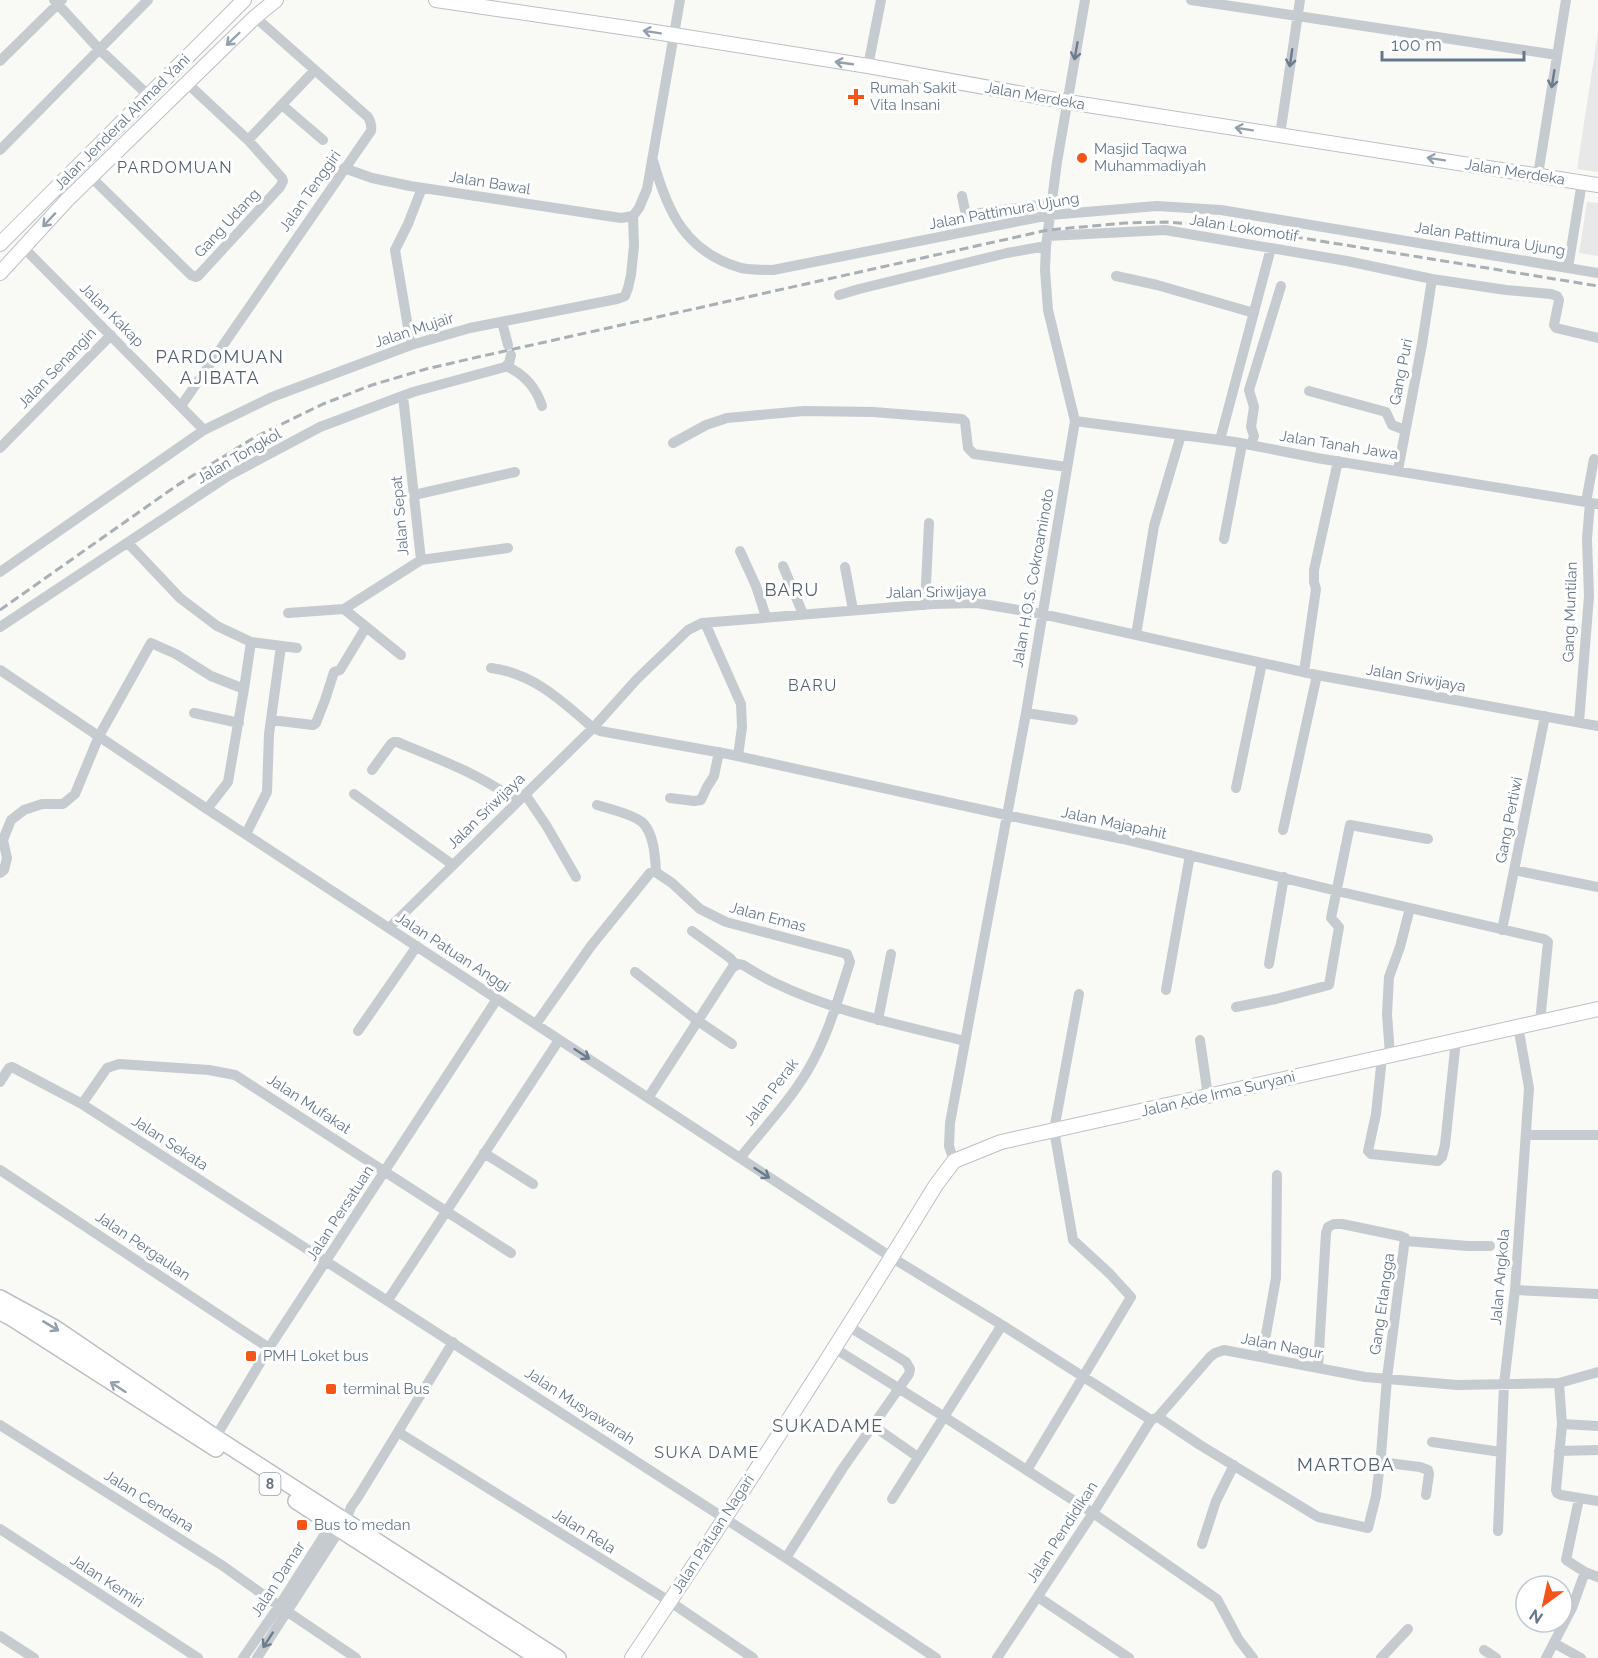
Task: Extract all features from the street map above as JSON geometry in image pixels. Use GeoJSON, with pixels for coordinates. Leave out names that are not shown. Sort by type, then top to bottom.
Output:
{"type":"FeatureCollection","features":[{"type":"Feature","properties":{"kind":"highway","name":"8"},"geometry":{"type":"LineString","coordinates":[[0,1298],[55,1328],[213,1441]]}},
{"type":"Feature","properties":{"kind":"highway","name":"8"},"geometry":{"type":"LineString","coordinates":[[0,1312],[341,1519],[558,1658]]}},
{"type":"Feature","properties":{"kind":"highway","name":"8"},"geometry":{"type":"LineString","coordinates":[[341,1519],[538,1658]]}},
{"type":"Feature","properties":{"kind":"main road","name":"Jalan Jenderal Ahmad Yani"},"geometry":{"type":"LineString","coordinates":[[0,244],[244,0]]}},
{"type":"Feature","properties":{"kind":"main road","name":"Jalan Jenderal Ahmad Yani"},"geometry":{"type":"LineString","coordinates":[[0,273],[67,200],[255,17],[276,0]]}},
{"type":"Feature","properties":{"kind":"main road","name":"Jalan Merdeka"},"geometry":{"type":"LineString","coordinates":[[436,0],[868,66],[1068,102],[1598,185]]}},
{"type":"Feature","properties":{"kind":"main road"},"geometry":{"type":"LineString","coordinates":[[152,92],[170,101]]}},
{"type":"Feature","properties":{"kind":"main road"},"geometry":{"type":"LineString","coordinates":[[54,189],[67,200]]}},
{"type":"Feature","properties":{"kind":"main road","name":"Jalan Ade Irma Suryani"},"geometry":{"type":"LineString","coordinates":[[954,1161],[1001,1142],[1598,1010]]}},
{"type":"Feature","properties":{"kind":"main road"},"geometry":{"type":"LineString","coordinates":[[891,1257],[936,1185],[954,1161]]}},
{"type":"Feature","properties":{"kind":"main road","name":"Jalan Patuan Nagari"},"geometry":{"type":"LineString","coordinates":[[632,1658],[891,1257]]}},
{"type":"Feature","properties":{"kind":"street"},"geometry":{"type":"LineString","coordinates":[[0,150],[148,0]]}},
{"type":"Feature","properties":{"kind":"street","name":"Jalan Mujair"},"geometry":{"type":"LineString","coordinates":[[0,572],[204,430],[272,398],[411,345],[470,328],[625,296],[631,275],[634,246],[633,216],[647,189],[680,0]]}},
{"type":"Feature","properties":{"kind":"street"},"geometry":{"type":"LineString","coordinates":[[868,66],[881,0]]}},
{"type":"Feature","properties":{"kind":"street","name":"Jalan H.O.S. Cokroaminoto"},"geometry":{"type":"LineString","coordinates":[[954,1161],[949,1146],[950,1123],[1026,713],[1075,421],[1048,310],[1045,270],[1050,216],[1085,0]]}},
{"type":"Feature","properties":{"kind":"street"},"geometry":{"type":"LineString","coordinates":[[1191,0],[1557,55]]}},
{"type":"Feature","properties":{"kind":"street"},"geometry":{"type":"LineString","coordinates":[[1280,135],[1300,0]]}},
{"type":"Feature","properties":{"kind":"street"},"geometry":{"type":"LineString","coordinates":[[1538,175],[1566,0]]}},
{"type":"Feature","properties":{"kind":"street"},"geometry":{"type":"LineString","coordinates":[[0,61],[58,1],[99,49],[152,92]]}},
{"type":"Feature","properties":{"kind":"street","name":"Jalan Tenggiri"},"geometry":{"type":"LineString","coordinates":[[181,406],[371,131],[371,121],[255,17]]}},
{"type":"Feature","properties":{"kind":"street"},"geometry":{"type":"LineString","coordinates":[[248,140],[315,70]]}},
{"type":"Feature","properties":{"kind":"street","name":"Gang Udang"},"geometry":{"type":"LineString","coordinates":[[91,177],[191,276],[196,277],[283,184],[282,178],[248,140],[188,84]]}},
{"type":"Feature","properties":{"kind":"street"},"geometry":{"type":"LineString","coordinates":[[282,105],[323,140]]}},
{"type":"Feature","properties":{"kind":"street","name":"Jalan Pattimura Ujung"},"geometry":{"type":"LineString","coordinates":[[653,160],[662,193],[676,219],[692,241],[712,256],[743,268],[773,270],[1050,216],[1157,206],[1221,210],[1598,273]]}},
{"type":"Feature","properties":{"kind":"street","name":"Jalan Bawal"},"geometry":{"type":"LineString","coordinates":[[344,168],[372,178],[422,188],[621,218],[633,216]]}},
{"type":"Feature","properties":{"kind":"street"},"geometry":{"type":"LineString","coordinates":[[1568,268],[1582,182]]}},
{"type":"Feature","properties":{"kind":"street"},"geometry":{"type":"LineString","coordinates":[[411,345],[394,250],[411,217],[422,188]]}},
{"type":"Feature","properties":{"kind":"street"},"geometry":{"type":"LineString","coordinates":[[962,196],[966,215],[1052,203]]}},
{"type":"Feature","properties":{"kind":"street","name":"Jalan Lokomotif"},"geometry":{"type":"LineString","coordinates":[[839,295],[1047,241],[1165,230],[1347,261],[1432,279],[1554,295],[1559,300],[1554,325],[1556,328],[1598,338]]}},
{"type":"Feature","properties":{"kind":"street","name":"Jalan Kakap"},"geometry":{"type":"LineString","coordinates":[[23,247],[204,430]]}},
{"type":"Feature","properties":{"kind":"street"},"geometry":{"type":"LineString","coordinates":[[1220,440],[1271,248]]}},
{"type":"Feature","properties":{"kind":"street"},"geometry":{"type":"LineString","coordinates":[[1116,276],[1157,285],[1254,314]]}},
{"type":"Feature","properties":{"kind":"street","name":"Gang Puri"},"geometry":{"type":"LineString","coordinates":[[1398,470],[1432,279]]}},
{"type":"Feature","properties":{"kind":"street"},"geometry":{"type":"LineString","coordinates":[[1224,539],[1247,445],[1254,436],[1251,427],[1254,407],[1249,390],[1281,286]]}},
{"type":"Feature","properties":{"kind":"street"},"geometry":{"type":"LineString","coordinates":[[502,322],[510,350],[509,363],[506,366],[519,372],[532,385],[542,406]]}},
{"type":"Feature","properties":{"kind":"street","name":"Jalan Senangin"},"geometry":{"type":"LineString","coordinates":[[0,448],[111,335]]}},
{"type":"Feature","properties":{"kind":"street","name":"Jalan Tongkol"},"geometry":{"type":"LineString","coordinates":[[0,627],[228,476],[320,427],[403,396],[506,366]]}},
{"type":"Feature","properties":{"kind":"street"},"geometry":{"type":"LineString","coordinates":[[1309,391],[1387,413],[1393,426],[1405,430]]}},
{"type":"Feature","properties":{"kind":"street","name":"Jalan Sepat"},"geometry":{"type":"LineString","coordinates":[[288,613],[344,609],[421,560],[403,396]]}},
{"type":"Feature","properties":{"kind":"street"},"geometry":{"type":"LineString","coordinates":[[673,443],[706,425],[727,418],[804,411],[873,412],[962,419],[965,422],[968,448],[975,454],[1067,467]]}},
{"type":"Feature","properties":{"kind":"street","name":"Jalan Tanah Jawa"},"geometry":{"type":"LineString","coordinates":[[1075,421],[1220,440],[1592,503]]}},
{"type":"Feature","properties":{"kind":"street"},"geometry":{"type":"LineString","coordinates":[[1136,635],[1154,526],[1181,435]]}},
{"type":"Feature","properties":{"kind":"street","name":"Gang Muntilan"},"geometry":{"type":"LineString","coordinates":[[1579,723],[1594,596],[1587,539],[1592,503],[1594,459]]}},
{"type":"Feature","properties":{"kind":"street"},"geometry":{"type":"LineString","coordinates":[[1304,672],[1316,589],[1314,570],[1338,461]]}},
{"type":"Feature","properties":{"kind":"street"},"geometry":{"type":"LineString","coordinates":[[414,495],[515,472]]}},
{"type":"Feature","properties":{"kind":"street"},"geometry":{"type":"LineString","coordinates":[[925,605],[929,523]]}},
{"type":"Feature","properties":{"kind":"street"},"geometry":{"type":"LineString","coordinates":[[128,543],[180,598],[217,626],[250,642],[297,648]]}},
{"type":"Feature","properties":{"kind":"street"},"geometry":{"type":"LineString","coordinates":[[421,560],[508,548]]}},
{"type":"Feature","properties":{"kind":"street"},"geometry":{"type":"LineString","coordinates":[[740,551],[756,586],[766,617]]}},
{"type":"Feature","properties":{"kind":"street"},"geometry":{"type":"LineString","coordinates":[[783,566],[802,614]]}},
{"type":"Feature","properties":{"kind":"street"},"geometry":{"type":"LineString","coordinates":[[845,567],[853,610]]}},
{"type":"Feature","properties":{"kind":"street","name":"Jalan Sriwijaya"},"geometry":{"type":"LineString","coordinates":[[389,928],[593,728],[637,679],[688,630],[705,623],[853,610],[977,603],[1042,614],[1317,675],[1598,726]]}},
{"type":"Feature","properties":{"kind":"street"},"geometry":{"type":"LineString","coordinates":[[344,609],[401,655]]}},
{"type":"Feature","properties":{"kind":"street"},"geometry":{"type":"LineString","coordinates":[[705,623],[741,704],[742,727],[738,756]]}},
{"type":"Feature","properties":{"kind":"street"},"geometry":{"type":"LineString","coordinates":[[271,720],[315,724],[334,672],[340,669],[366,627]]}},
{"type":"Feature","properties":{"kind":"street"},"geometry":{"type":"LineString","coordinates":[[207,809],[228,782],[250,642]]}},
{"type":"Feature","properties":{"kind":"street"},"geometry":{"type":"LineString","coordinates":[[0,873],[4,870],[7,858],[3,840],[11,820],[24,810],[42,804],[63,804],[75,794],[99,736],[152,643],[176,654],[212,676],[244,689]]}},
{"type":"Feature","properties":{"kind":"street"},"geometry":{"type":"LineString","coordinates":[[246,834],[266,795],[271,720],[281,646]]}},
{"type":"Feature","properties":{"kind":"street"},"geometry":{"type":"LineString","coordinates":[[1236,788],[1262,663]]}},
{"type":"Feature","properties":{"kind":"street"},"geometry":{"type":"LineString","coordinates":[[490,668],[504,669],[535,683],[553,694],[593,728]]}},
{"type":"Feature","properties":{"kind":"street","name":"Jalan Patuan Anggi"},"geometry":{"type":"LineString","coordinates":[[0,670],[207,809],[891,1257]]}},
{"type":"Feature","properties":{"kind":"street"},"geometry":{"type":"LineString","coordinates":[[1282,830],[1317,675]]}},
{"type":"Feature","properties":{"kind":"street"},"geometry":{"type":"LineString","coordinates":[[194,713],[239,723]]}},
{"type":"Feature","properties":{"kind":"street"},"geometry":{"type":"LineString","coordinates":[[1026,713],[1073,720]]}},
{"type":"Feature","properties":{"kind":"street","name":"Gang Pertiwi"},"geometry":{"type":"LineString","coordinates":[[1502,930],[1545,716]]}},
{"type":"Feature","properties":{"kind":"street","name":"Jalan Majapahit"},"geometry":{"type":"LineString","coordinates":[[593,728],[600,732],[719,752],[1123,839],[1544,939],[1548,942],[1540,1022]]}},
{"type":"Feature","properties":{"kind":"street"},"geometry":{"type":"LineString","coordinates":[[372,770],[390,744],[398,742],[450,763],[521,798],[546,825],[576,877]]}},
{"type":"Feature","properties":{"kind":"street"},"geometry":{"type":"LineString","coordinates":[[670,798],[701,800],[714,776],[719,752]]}},
{"type":"Feature","properties":{"kind":"street"},"geometry":{"type":"LineString","coordinates":[[354,794],[453,865]]}},
{"type":"Feature","properties":{"kind":"street"},"geometry":{"type":"LineString","coordinates":[[536,1024],[591,946],[650,873],[656,871],[655,853],[645,825],[635,818],[597,805]]}},
{"type":"Feature","properties":{"kind":"street"},"geometry":{"type":"LineString","coordinates":[[1236,1007],[1329,985],[1339,931],[1338,925],[1331,918],[1350,825],[1428,838]]}},
{"type":"Feature","properties":{"kind":"street"},"geometry":{"type":"LineString","coordinates":[[1166,990],[1190,855]]}},
{"type":"Feature","properties":{"kind":"street"},"geometry":{"type":"LineString","coordinates":[[1514,870],[1598,887]]}},
{"type":"Feature","properties":{"kind":"street","name":"Jalan Emas"},"geometry":{"type":"LineString","coordinates":[[656,871],[700,909],[726,922],[847,954],[850,962],[836,1007]]}},
{"type":"Feature","properties":{"kind":"street"},"geometry":{"type":"LineString","coordinates":[[1269,964],[1284,878]]}},
{"type":"Feature","properties":{"kind":"street"},"geometry":{"type":"LineString","coordinates":[[1410,908],[1389,977],[1386,1056],[1368,1151],[1371,1154],[1438,1161],[1442,1157],[1456,1040]]}},
{"type":"Feature","properties":{"kind":"street"},"geometry":{"type":"LineString","coordinates":[[692,931],[730,958],[736,965]]}},
{"type":"Feature","properties":{"kind":"street"},"geometry":{"type":"LineString","coordinates":[[358,1031],[417,946]]}},
{"type":"Feature","properties":{"kind":"street"},"geometry":{"type":"LineString","coordinates":[[878,1020],[891,954]]}},
{"type":"Feature","properties":{"kind":"street"},"geometry":{"type":"LineString","coordinates":[[648,1098],[736,965],[742,965],[773,983],[836,1007],[878,1020],[965,1041]]}},
{"type":"Feature","properties":{"kind":"street"},"geometry":{"type":"LineString","coordinates":[[635,972],[732,1044]]}},
{"type":"Feature","properties":{"kind":"street"},"geometry":{"type":"LineString","coordinates":[[1027,1470],[1131,1298],[1110,1274],[1073,1240],[1054,1130],[1079,994]]}},
{"type":"Feature","properties":{"kind":"street","name":"Jalan Persatuan"},"geometry":{"type":"LineString","coordinates":[[213,1441],[269,1348],[498,999]]}},
{"type":"Feature","properties":{"kind":"street","name":"Jalan Perak"},"geometry":{"type":"LineString","coordinates":[[740,1158],[791,1096],[808,1070],[827,1032],[836,1007]]}},
{"type":"Feature","properties":{"kind":"street","name":"Jalan Angkola"},"geometry":{"type":"LineString","coordinates":[[1498,1531],[1504,1384],[1515,1290],[1529,1088],[1518,1026]]}},
{"type":"Feature","properties":{"kind":"street"},"geometry":{"type":"LineString","coordinates":[[388,1300],[559,1040]]}},
{"type":"Feature","properties":{"kind":"street"},"geometry":{"type":"LineString","coordinates":[[1200,1040],[1208,1096]]}},
{"type":"Feature","properties":{"kind":"street","name":"Jalan Mufakat"},"geometry":{"type":"LineString","coordinates":[[82,1104],[107,1068],[119,1064],[209,1070],[235,1075],[512,1253]]}},
{"type":"Feature","properties":{"kind":"street","name":"Jalan Sekata"},"geometry":{"type":"LineString","coordinates":[[0,1082],[12,1067],[82,1104],[327,1261]]}},
{"type":"Feature","properties":{"kind":"street"},"geometry":{"type":"LineString","coordinates":[[1526,1135],[1598,1135]]}},
{"type":"Feature","properties":{"kind":"street"},"geometry":{"type":"LineString","coordinates":[[484,1153],[533,1184]]}},
{"type":"Feature","properties":{"kind":"street","name":"Jalan Pergaulan"},"geometry":{"type":"LineString","coordinates":[[0,1170],[269,1348]]}},
{"type":"Feature","properties":{"kind":"street"},"geometry":{"type":"LineString","coordinates":[[1262,1358],[1276,1278],[1276,1174]]}},
{"type":"Feature","properties":{"kind":"street","name":"Gang Erlangga"},"geometry":{"type":"LineString","coordinates":[[1233,1465],[1318,1518],[1366,1528],[1369,1526],[1380,1462],[1387,1378],[1405,1238],[1342,1224],[1328,1227],[1318,1368]]}},
{"type":"Feature","properties":{"kind":"street"},"geometry":{"type":"LineString","coordinates":[[1406,1241],[1490,1246]]}},
{"type":"Feature","properties":{"kind":"street"},"geometry":{"type":"LineString","coordinates":[[891,1257],[1082,1377],[1233,1465],[1216,1501],[1202,1544]]}},
{"type":"Feature","properties":{"kind":"street","name":"Jalan Musyawarah"},"geometry":{"type":"LineString","coordinates":[[327,1261],[786,1558],[936,1658]]}},
{"type":"Feature","properties":{"kind":"street"},"geometry":{"type":"LineString","coordinates":[[1515,1290],[1598,1294]]}},
{"type":"Feature","properties":{"kind":"street"},"geometry":{"type":"LineString","coordinates":[[892,1499],[1002,1325]]}},
{"type":"Feature","properties":{"kind":"street"},"geometry":{"type":"LineString","coordinates":[[786,1558],[843,1468],[909,1374],[909,1365],[848,1326]]}},
{"type":"Feature","properties":{"kind":"street","name":"Jalan Damar"},"geometry":{"type":"LineString","coordinates":[[256,1658],[283,1609],[398,1432],[453,1342]]}},
{"type":"Feature","properties":{"kind":"street"},"geometry":{"type":"LineString","coordinates":[[834,1348],[1093,1513],[1218,1600],[1239,1640],[1253,1658]]}},
{"type":"Feature","properties":{"kind":"street","name":"Jalan Nagur"},"geometry":{"type":"LineString","coordinates":[[1154,1419],[1215,1353],[1224,1350],[1365,1377],[1457,1385],[1559,1383],[1598,1372]]}},
{"type":"Feature","properties":{"kind":"street"},"geometry":{"type":"LineString","coordinates":[[1559,1383],[1562,1424],[1556,1492],[1579,1499],[1598,1501]]}},
{"type":"Feature","properties":{"kind":"street","name":"Jalan Pendidikan"},"geometry":{"type":"LineString","coordinates":[[997,1658],[1154,1419]]}},
{"type":"Feature","properties":{"kind":"street"},"geometry":{"type":"LineString","coordinates":[[1562,1424],[1598,1425]]}},
{"type":"Feature","properties":{"kind":"street","name":"Jalan Cendana"},"geometry":{"type":"LineString","coordinates":[[0,1425],[223,1566],[356,1658]]}},
{"type":"Feature","properties":{"kind":"street"},"geometry":{"type":"LineString","coordinates":[[872,1425],[918,1457]]}},
{"type":"Feature","properties":{"kind":"street","name":"Jalan Rela"},"geometry":{"type":"LineString","coordinates":[[398,1432],[669,1602],[753,1658]]}},
{"type":"Feature","properties":{"kind":"street"},"geometry":{"type":"LineString","coordinates":[[1432,1442],[1501,1452]]}},
{"type":"Feature","properties":{"kind":"street"},"geometry":{"type":"LineString","coordinates":[[1559,1451],[1598,1450]]}},
{"type":"Feature","properties":{"kind":"street"},"geometry":{"type":"LineString","coordinates":[[1380,1462],[1425,1468],[1429,1474],[1426,1495]]}},
{"type":"Feature","properties":{"kind":"street"},"geometry":{"type":"LineString","coordinates":[[1579,1499],[1565,1556],[1568,1562],[1598,1578]]}},
{"type":"Feature","properties":{"kind":"street","name":"Jalan Kemiri"},"geometry":{"type":"LineString","coordinates":[[0,1529],[198,1658]]}},
{"type":"Feature","properties":{"kind":"street"},"geometry":{"type":"LineString","coordinates":[[1546,1658],[1572,1608],[1585,1572]]}},
{"type":"Feature","properties":{"kind":"street"},"geometry":{"type":"LineString","coordinates":[[1038,1598],[1130,1658]]}},
{"type":"Feature","properties":{"kind":"street","name":"Jalan Damar"},"geometry":{"type":"LineString","coordinates":[[243,1658],[283,1609]]}},
{"type":"Feature","properties":{"kind":"street"},"geometry":{"type":"LineString","coordinates":[[1381,1658],[1408,1629]]}},
{"type":"Feature","properties":{"kind":"street"},"geometry":{"type":"LineString","coordinates":[[0,1636],[34,1658]]}},
{"type":"Feature","properties":{"kind":"street"},"geometry":{"type":"LineString","coordinates":[[1554,1643],[1581,1658]]}},
{"type":"Feature","properties":{"kind":"street"},"geometry":{"type":"LineString","coordinates":[[1484,1650],[1496,1658]]}},
{"type":"Feature","properties":{"kind":"shaded area"},"geometry":{"type":"Polygon","coordinates":[[[1598,32],[1598,172],[1577,169],[1598,32]]]}},
{"type":"Feature","properties":{"kind":"shaded area"},"geometry":{"type":"Polygon","coordinates":[[[1587,202],[1598,203],[1598,256],[1579,253],[1587,202]]]}},
{"type":"Feature","properties":{"kind":"railway"},"geometry":{"type":"LineString","coordinates":[[0,610],[176,486],[255,437],[323,404],[372,385],[478,357],[1048,230],[1166,222],[1234,227],[1598,286]]}},
{"type":"Feature","properties":{"kind":"place","name":"Rumah Sakit Vita Insani"},"geometry":{"type":"Point","coordinates":[856,97]}},
{"type":"Feature","properties":{"kind":"place","name":"Masjid Taqwa Muhammadiyah"},"geometry":{"type":"Point","coordinates":[1082,158]}},
{"type":"Feature","properties":{"kind":"place","name":"PMH Loket bus"},"geometry":{"type":"Point","coordinates":[251,1356]}},
{"type":"Feature","properties":{"kind":"place","name":"terminal Bus"},"geometry":{"type":"Point","coordinates":[331,1389]}},
{"type":"Feature","properties":{"kind":"place","name":"Bus to medan"},"geometry":{"type":"Point","coordinates":[302,1525]}},
{"type":"Feature","properties":{"kind":"district","name":"PARDOMUAN"},"geometry":{"type":"Point","coordinates":[175,167]}},
{"type":"Feature","properties":{"kind":"district","name":"PARDOMUAN AJIBATA"},"geometry":{"type":"Point","coordinates":[220,367]}},
{"type":"Feature","properties":{"kind":"district","name":"BARU"},"geometry":{"type":"Point","coordinates":[792,590]}},
{"type":"Feature","properties":{"kind":"district","name":"BARU"},"geometry":{"type":"Point","coordinates":[813,685]}},
{"type":"Feature","properties":{"kind":"district","name":"SUKADAME"},"geometry":{"type":"Point","coordinates":[828,1426]}},
{"type":"Feature","properties":{"kind":"district","name":"SUKA DAME"},"geometry":{"type":"Point","coordinates":[707,1452]}},
{"type":"Feature","properties":{"kind":"district","name":"MARTOBA"},"geometry":{"type":"Point","coordinates":[1346,1465]}}]}
